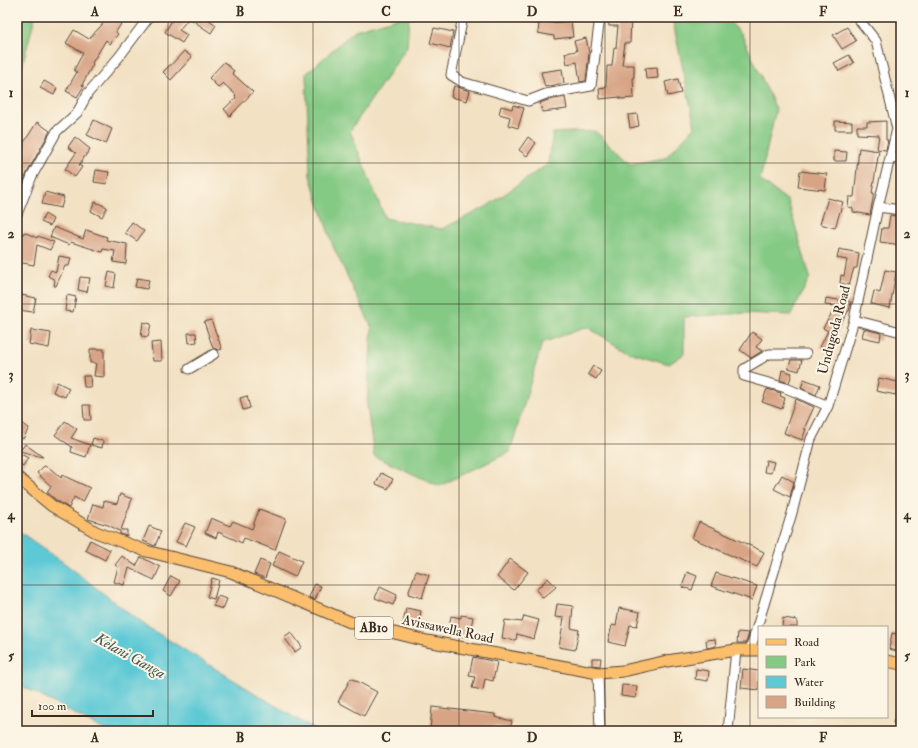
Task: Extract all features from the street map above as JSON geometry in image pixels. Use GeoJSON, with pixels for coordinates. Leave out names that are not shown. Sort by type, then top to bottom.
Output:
{"type":"FeatureCollection","features":[{"type":"Feature","properties":{"kind":"main road","name":"Avissawella Road"},"geometry":{"type":"LineString","coordinates":[[17,477],[52,506],[96,532],[146,551],[231,572],[350,622],[427,641],[598,673],[623,672],[667,660],[736,650],[755,650]]}},
{"type":"Feature","properties":{"kind":"main road"},"geometry":{"type":"LineString","coordinates":[[888,661],[901,664]]}},
{"type":"Feature","properties":{"kind":"street"},"geometry":{"type":"LineString","coordinates":[[17,214],[32,176],[57,130],[77,114],[88,93],[119,57],[149,17]]}},
{"type":"Feature","properties":{"kind":"street"},"geometry":{"type":"LineString","coordinates":[[463,17],[451,76],[462,82],[528,101],[546,94],[591,86],[600,17]]}},
{"type":"Feature","properties":{"kind":"street","name":"Undugoda Road"},"geometry":{"type":"LineString","coordinates":[[761,626],[811,439],[828,406],[854,320],[878,207],[897,129],[876,41],[857,17]]}},
{"type":"Feature","properties":{"kind":"street"},"geometry":{"type":"LineString","coordinates":[[890,158],[901,159]]}},
{"type":"Feature","properties":{"kind":"street"},"geometry":{"type":"LineString","coordinates":[[878,207],[901,210]]}},
{"type":"Feature","properties":{"kind":"street"},"geometry":{"type":"LineString","coordinates":[[854,320],[901,332]]}},
{"type":"Feature","properties":{"kind":"street"},"geometry":{"type":"LineString","coordinates":[[189,369],[214,354]]}},
{"type":"Feature","properties":{"kind":"street"},"geometry":{"type":"LineString","coordinates":[[806,354],[769,354],[744,369],[744,376],[786,388],[828,406]]}},
{"type":"Feature","properties":{"kind":"street","name":"Undugoda Road"},"geometry":{"type":"LineString","coordinates":[[755,650],[758,639]]}},
{"type":"Feature","properties":{"kind":"street"},"geometry":{"type":"LineString","coordinates":[[728,731],[736,650]]}},
{"type":"Feature","properties":{"kind":"street"},"geometry":{"type":"LineString","coordinates":[[598,673],[600,731]]}},
{"type":"Feature","properties":{"kind":"green space"},"geometry":{"type":"Polygon","coordinates":[[[17,17],[35,17],[17,85],[17,17]]]}},
{"type":"Feature","properties":{"kind":"green space"},"geometry":{"type":"Polygon","coordinates":[[[401,17],[409,17],[407,47],[350,131],[385,218],[442,229],[486,207],[548,164],[553,133],[595,131],[630,164],[665,158],[695,127],[672,17],[725,17],[741,33],[776,109],[760,180],[788,201],[810,277],[791,315],[744,313],[684,317],[684,354],[669,364],[629,352],[587,327],[542,343],[510,452],[439,486],[374,456],[367,406],[372,328],[333,246],[310,176],[306,74],[355,30],[401,17]]]}},
{"type":"Feature","properties":{"kind":"water","name":"Kelani Ganga"},"geometry":{"type":"Polygon","coordinates":[[[17,530],[67,565],[141,623],[310,727],[319,731],[106,731],[24,687],[17,681],[17,530]]]}},
{"type":"Feature","properties":{"kind":"building"},"geometry":{"type":"Polygon","coordinates":[[[109,17],[125,17],[116,32],[118,34],[110,44],[106,40],[92,63],[93,64],[82,85],[84,86],[77,97],[66,91],[77,72],[74,70],[83,53],[66,43],[74,30],[89,39],[109,17]]]}},
{"type":"Feature","properties":{"kind":"building"},"geometry":{"type":"Polygon","coordinates":[[[174,17],[205,17],[216,25],[211,33],[189,18],[179,30],[187,35],[182,43],[165,32],[174,17]]]}},
{"type":"Feature","properties":{"kind":"building"},"geometry":{"type":"Polygon","coordinates":[[[521,17],[541,17],[552,19],[551,23],[571,21],[573,37],[554,39],[554,36],[538,33],[539,24],[520,20],[521,17]]]}},
{"type":"Feature","properties":{"kind":"building"},"geometry":{"type":"Polygon","coordinates":[[[608,17],[631,17],[630,43],[625,43],[622,65],[634,65],[634,98],[620,99],[620,97],[600,99],[599,88],[606,87],[607,66],[612,66],[614,48],[616,48],[618,26],[609,26],[608,17]]]}},
{"type":"Feature","properties":{"kind":"building"},"geometry":{"type":"Polygon","coordinates":[[[847,27],[856,41],[842,49],[833,35],[847,27]]]}},
{"type":"Feature","properties":{"kind":"building"},"geometry":{"type":"Polygon","coordinates":[[[434,28],[453,32],[450,48],[430,43],[434,28]]]}},
{"type":"Feature","properties":{"kind":"building"},"geometry":{"type":"Polygon","coordinates":[[[586,38],[589,53],[586,81],[580,82],[577,62],[567,64],[565,53],[577,51],[574,41],[586,38]]]}},
{"type":"Feature","properties":{"kind":"building"},"geometry":{"type":"Polygon","coordinates":[[[184,51],[192,57],[171,80],[163,72],[184,51]]]}},
{"type":"Feature","properties":{"kind":"building"},"geometry":{"type":"Polygon","coordinates":[[[849,55],[854,63],[839,71],[834,63],[849,55]]]}},
{"type":"Feature","properties":{"kind":"building"},"geometry":{"type":"Polygon","coordinates":[[[224,62],[234,71],[232,73],[253,92],[230,116],[224,109],[236,98],[236,95],[223,83],[218,87],[209,78],[224,62]]]}},
{"type":"Feature","properties":{"kind":"building"},"geometry":{"type":"Polygon","coordinates":[[[657,67],[658,78],[646,79],[645,68],[657,67]]]}},
{"type":"Feature","properties":{"kind":"building"},"geometry":{"type":"Polygon","coordinates":[[[562,69],[564,83],[545,87],[541,72],[562,69]]]}},
{"type":"Feature","properties":{"kind":"building"},"geometry":{"type":"Polygon","coordinates":[[[678,79],[681,93],[668,96],[665,82],[678,79]]]}},
{"type":"Feature","properties":{"kind":"building"},"geometry":{"type":"Polygon","coordinates":[[[44,81],[57,88],[54,95],[40,88],[44,81]]]}},
{"type":"Feature","properties":{"kind":"building"},"geometry":{"type":"Polygon","coordinates":[[[454,86],[470,91],[467,101],[451,97],[454,86]]]}},
{"type":"Feature","properties":{"kind":"building"},"geometry":{"type":"Polygon","coordinates":[[[565,97],[567,109],[542,112],[540,103],[565,97]]]}},
{"type":"Feature","properties":{"kind":"building"},"geometry":{"type":"Polygon","coordinates":[[[513,105],[524,108],[518,128],[508,125],[510,117],[499,114],[501,106],[512,109],[513,105]]]}},
{"type":"Feature","properties":{"kind":"building"},"geometry":{"type":"Polygon","coordinates":[[[637,114],[639,126],[630,128],[628,115],[637,114]]]}},
{"type":"Feature","properties":{"kind":"building"},"geometry":{"type":"Polygon","coordinates":[[[94,120],[112,129],[106,144],[87,135],[94,120]]]}},
{"type":"Feature","properties":{"kind":"building"},"geometry":{"type":"Polygon","coordinates":[[[835,121],[852,122],[852,130],[835,130],[835,121]]]}},
{"type":"Feature","properties":{"kind":"building"},"geometry":{"type":"Polygon","coordinates":[[[886,121],[886,140],[888,140],[886,150],[877,149],[879,135],[857,134],[857,126],[867,126],[867,122],[886,121]]]}},
{"type":"Feature","properties":{"kind":"building"},"geometry":{"type":"Polygon","coordinates":[[[37,122],[50,131],[27,173],[17,197],[17,159],[24,145],[23,144],[37,122]]]}},
{"type":"Feature","properties":{"kind":"building"},"geometry":{"type":"Polygon","coordinates":[[[75,137],[90,149],[79,165],[82,167],[75,177],[65,169],[76,153],[68,147],[75,137]]]}},
{"type":"Feature","properties":{"kind":"building"},"geometry":{"type":"Polygon","coordinates":[[[528,137],[536,143],[527,156],[519,150],[528,137]]]}},
{"type":"Feature","properties":{"kind":"building"},"geometry":{"type":"Polygon","coordinates":[[[859,148],[879,151],[870,215],[853,212],[853,208],[848,207],[849,197],[854,197],[859,148]]]}},
{"type":"Feature","properties":{"kind":"building"},"geometry":{"type":"Polygon","coordinates":[[[834,151],[847,152],[846,161],[834,161],[834,151]]]}},
{"type":"Feature","properties":{"kind":"building"},"geometry":{"type":"Polygon","coordinates":[[[96,170],[109,172],[107,184],[94,182],[96,170]]]}},
{"type":"Feature","properties":{"kind":"building"},"geometry":{"type":"Polygon","coordinates":[[[800,171],[827,174],[825,190],[798,187],[800,171]]]}},
{"type":"Feature","properties":{"kind":"building"},"geometry":{"type":"Polygon","coordinates":[[[45,192],[64,197],[61,208],[42,204],[45,192]]]}},
{"type":"Feature","properties":{"kind":"building"},"geometry":{"type":"Polygon","coordinates":[[[828,198],[843,202],[835,228],[820,224],[828,198]]]}},
{"type":"Feature","properties":{"kind":"building"},"geometry":{"type":"Polygon","coordinates":[[[95,202],[107,207],[102,217],[91,211],[95,202]]]}},
{"type":"Feature","properties":{"kind":"building"},"geometry":{"type":"Polygon","coordinates":[[[45,214],[53,219],[50,226],[41,222],[45,214]]]}},
{"type":"Feature","properties":{"kind":"building"},"geometry":{"type":"Polygon","coordinates":[[[890,215],[901,217],[901,245],[880,242],[882,228],[888,228],[890,215]]]}},
{"type":"Feature","properties":{"kind":"building"},"geometry":{"type":"Polygon","coordinates":[[[132,222],[144,231],[137,241],[125,233],[132,222]]]}},
{"type":"Feature","properties":{"kind":"building"},"geometry":{"type":"Polygon","coordinates":[[[54,227],[83,239],[86,230],[107,237],[106,240],[127,244],[126,264],[113,262],[115,251],[103,249],[102,252],[71,242],[69,245],[50,237],[54,227]]]}},
{"type":"Feature","properties":{"kind":"building"},"geometry":{"type":"Polygon","coordinates":[[[24,232],[37,238],[38,236],[54,242],[50,250],[37,245],[34,265],[17,262],[17,248],[24,232]]]}},
{"type":"Feature","properties":{"kind":"building"},"geometry":{"type":"Polygon","coordinates":[[[839,249],[859,253],[857,268],[854,268],[849,285],[840,283],[841,275],[844,276],[847,260],[837,258],[839,249]]]}},
{"type":"Feature","properties":{"kind":"building"},"geometry":{"type":"Polygon","coordinates":[[[59,256],[71,258],[69,266],[65,266],[56,286],[54,286],[55,280],[48,276],[51,270],[56,272],[59,256]]]}},
{"type":"Feature","properties":{"kind":"building"},"geometry":{"type":"Polygon","coordinates":[[[885,270],[896,272],[890,308],[871,304],[874,291],[880,293],[885,270]]]}},
{"type":"Feature","properties":{"kind":"building"},"geometry":{"type":"Polygon","coordinates":[[[109,272],[116,274],[114,288],[106,286],[109,272]]]}},
{"type":"Feature","properties":{"kind":"building"},"geometry":{"type":"Polygon","coordinates":[[[80,277],[90,278],[87,292],[78,290],[80,277]]]}},
{"type":"Feature","properties":{"kind":"building"},"geometry":{"type":"Polygon","coordinates":[[[137,278],[149,280],[147,289],[135,287],[137,278]]]}},
{"type":"Feature","properties":{"kind":"building"},"geometry":{"type":"Polygon","coordinates":[[[21,295],[36,298],[33,312],[18,310],[21,295]]]}},
{"type":"Feature","properties":{"kind":"building"},"geometry":{"type":"Polygon","coordinates":[[[67,295],[76,297],[73,312],[65,311],[67,295]]]}},
{"type":"Feature","properties":{"kind":"building"},"geometry":{"type":"Polygon","coordinates":[[[826,298],[851,302],[849,311],[832,338],[836,339],[829,352],[820,347],[828,331],[823,328],[836,306],[825,305],[826,298]]]}},
{"type":"Feature","properties":{"kind":"building"},"geometry":{"type":"Polygon","coordinates":[[[211,320],[222,349],[219,350],[213,348],[204,322],[211,320]]]}},
{"type":"Feature","properties":{"kind":"building"},"geometry":{"type":"Polygon","coordinates":[[[143,322],[151,324],[148,337],[141,336],[143,322]]]}},
{"type":"Feature","properties":{"kind":"building"},"geometry":{"type":"Polygon","coordinates":[[[864,329],[881,333],[880,341],[862,337],[864,329]]]}},
{"type":"Feature","properties":{"kind":"building"},"geometry":{"type":"Polygon","coordinates":[[[31,330],[51,333],[49,348],[29,344],[31,330]]]}},
{"type":"Feature","properties":{"kind":"building"},"geometry":{"type":"Polygon","coordinates":[[[752,332],[762,339],[756,347],[762,351],[751,358],[740,350],[752,332]]]}},
{"type":"Feature","properties":{"kind":"building"},"geometry":{"type":"Polygon","coordinates":[[[188,333],[196,333],[197,342],[189,343],[188,333]]]}},
{"type":"Feature","properties":{"kind":"building"},"geometry":{"type":"Polygon","coordinates":[[[161,342],[162,361],[153,361],[151,343],[161,342]]]}},
{"type":"Feature","properties":{"kind":"building"},"geometry":{"type":"Polygon","coordinates":[[[90,349],[104,349],[104,377],[94,376],[96,363],[90,363],[90,349]]]}},
{"type":"Feature","properties":{"kind":"building"},"geometry":{"type":"Polygon","coordinates":[[[791,360],[802,360],[799,371],[788,368],[791,360]]]}},
{"type":"Feature","properties":{"kind":"building"},"geometry":{"type":"Polygon","coordinates":[[[593,366],[601,371],[596,379],[588,374],[593,366]]]}},
{"type":"Feature","properties":{"kind":"building"},"geometry":{"type":"Polygon","coordinates":[[[782,370],[792,373],[789,383],[780,380],[782,370]]]}},
{"type":"Feature","properties":{"kind":"building"},"geometry":{"type":"Polygon","coordinates":[[[83,376],[90,376],[91,387],[84,387],[83,376]]]}},
{"type":"Feature","properties":{"kind":"building"},"geometry":{"type":"Polygon","coordinates":[[[879,378],[898,382],[896,395],[876,391],[879,378]]]}},
{"type":"Feature","properties":{"kind":"building"},"geometry":{"type":"Polygon","coordinates":[[[804,379],[820,385],[816,395],[801,388],[804,379]]]}},
{"type":"Feature","properties":{"kind":"building"},"geometry":{"type":"Polygon","coordinates":[[[57,382],[69,388],[65,397],[53,392],[57,382]]]}},
{"type":"Feature","properties":{"kind":"building"},"geometry":{"type":"Polygon","coordinates":[[[767,389],[781,393],[780,396],[785,398],[782,409],[762,402],[767,389]]]}},
{"type":"Feature","properties":{"kind":"building"},"geometry":{"type":"Polygon","coordinates":[[[247,396],[250,408],[243,410],[240,398],[247,396]]]}},
{"type":"Feature","properties":{"kind":"building"},"geometry":{"type":"Polygon","coordinates":[[[796,399],[814,407],[804,429],[806,429],[802,440],[784,433],[796,399]]]}},
{"type":"Feature","properties":{"kind":"building"},"geometry":{"type":"Polygon","coordinates":[[[83,405],[90,405],[91,420],[84,420],[83,405]]]}},
{"type":"Feature","properties":{"kind":"building"},"geometry":{"type":"Polygon","coordinates":[[[65,421],[77,429],[71,438],[90,445],[86,457],[71,452],[72,447],[55,435],[65,421]]]}},
{"type":"Feature","properties":{"kind":"building"},"geometry":{"type":"Polygon","coordinates":[[[22,423],[29,428],[23,439],[17,435],[17,431],[22,423]]]}},
{"type":"Feature","properties":{"kind":"building"},"geometry":{"type":"Polygon","coordinates":[[[93,438],[103,441],[102,448],[91,445],[93,438]]]}},
{"type":"Feature","properties":{"kind":"building"},"geometry":{"type":"Polygon","coordinates":[[[25,444],[43,457],[20,451],[25,444]]]}},
{"type":"Feature","properties":{"kind":"building"},"geometry":{"type":"Polygon","coordinates":[[[17,452],[28,458],[23,466],[17,462],[17,452]]]}},
{"type":"Feature","properties":{"kind":"building"},"geometry":{"type":"Polygon","coordinates":[[[766,460],[774,462],[771,473],[764,472],[766,460]]]}},
{"type":"Feature","properties":{"kind":"building"},"geometry":{"type":"Polygon","coordinates":[[[44,466],[51,469],[61,478],[62,475],[90,488],[83,502],[74,497],[69,508],[47,492],[51,486],[37,473],[44,466]]]}},
{"type":"Feature","properties":{"kind":"building"},"geometry":{"type":"Polygon","coordinates":[[[381,473],[393,479],[388,489],[376,484],[381,473]]]}},
{"type":"Feature","properties":{"kind":"building"},"geometry":{"type":"Polygon","coordinates":[[[782,475],[794,482],[790,497],[774,489],[782,475]]]}},
{"type":"Feature","properties":{"kind":"building"},"geometry":{"type":"Polygon","coordinates":[[[120,494],[132,499],[121,530],[127,530],[127,536],[120,534],[120,531],[108,525],[88,519],[93,504],[103,507],[104,501],[117,504],[120,494]]]}},
{"type":"Feature","properties":{"kind":"building"},"geometry":{"type":"Polygon","coordinates":[[[259,509],[286,519],[275,550],[244,538],[242,543],[218,532],[216,538],[205,533],[211,518],[230,526],[233,521],[252,529],[259,509]]]}},
{"type":"Feature","properties":{"kind":"building"},"geometry":{"type":"Polygon","coordinates":[[[699,522],[764,552],[757,567],[692,538],[699,522]]]}},
{"type":"Feature","properties":{"kind":"building"},"geometry":{"type":"Polygon","coordinates":[[[185,523],[195,527],[186,546],[176,542],[185,523]]]}},
{"type":"Feature","properties":{"kind":"building"},"geometry":{"type":"Polygon","coordinates":[[[149,526],[161,531],[155,546],[143,541],[149,526]]]}},
{"type":"Feature","properties":{"kind":"building"},"geometry":{"type":"Polygon","coordinates":[[[90,540],[110,550],[105,560],[85,550],[90,540]]]}},
{"type":"Feature","properties":{"kind":"building"},"geometry":{"type":"Polygon","coordinates":[[[279,551],[302,561],[295,577],[272,566],[279,551]]]}},
{"type":"Feature","properties":{"kind":"building"},"geometry":{"type":"Polygon","coordinates":[[[122,556],[136,566],[141,557],[160,567],[154,580],[129,568],[124,585],[114,582],[118,567],[115,565],[122,556]]]}},
{"type":"Feature","properties":{"kind":"building"},"geometry":{"type":"Polygon","coordinates":[[[510,559],[528,572],[514,590],[497,577],[510,559]]]}},
{"type":"Feature","properties":{"kind":"building"},"geometry":{"type":"Polygon","coordinates":[[[260,560],[270,564],[265,578],[254,574],[260,560]]]}},
{"type":"Feature","properties":{"kind":"building"},"geometry":{"type":"Polygon","coordinates":[[[416,571],[429,575],[422,598],[408,594],[416,571]]]}},
{"type":"Feature","properties":{"kind":"building"},"geometry":{"type":"Polygon","coordinates":[[[687,572],[697,576],[692,590],[682,587],[687,572]]]}},
{"type":"Feature","properties":{"kind":"building"},"geometry":{"type":"Polygon","coordinates":[[[716,573],[757,586],[752,600],[711,586],[716,573]]]}},
{"type":"Feature","properties":{"kind":"building"},"geometry":{"type":"Polygon","coordinates":[[[171,576],[180,581],[171,596],[163,591],[171,576]]]}},
{"type":"Feature","properties":{"kind":"building"},"geometry":{"type":"Polygon","coordinates":[[[212,578],[219,580],[214,599],[207,597],[212,578]]]}},
{"type":"Feature","properties":{"kind":"building"},"geometry":{"type":"Polygon","coordinates":[[[548,578],[556,587],[543,598],[536,590],[548,578]]]}},
{"type":"Feature","properties":{"kind":"building"},"geometry":{"type":"Polygon","coordinates":[[[315,584],[321,586],[315,600],[309,597],[315,584]]]}},
{"type":"Feature","properties":{"kind":"building"},"geometry":{"type":"Polygon","coordinates":[[[380,587],[397,595],[393,605],[375,598],[380,587]]]}},
{"type":"Feature","properties":{"kind":"building"},"geometry":{"type":"Polygon","coordinates":[[[218,596],[227,599],[223,609],[213,606],[218,596]]]}},
{"type":"Feature","properties":{"kind":"building"},"geometry":{"type":"Polygon","coordinates":[[[557,604],[573,606],[571,628],[579,630],[575,650],[559,647],[564,618],[555,617],[557,604]]]}},
{"type":"Feature","properties":{"kind":"building"},"geometry":{"type":"Polygon","coordinates":[[[406,608],[421,611],[418,626],[403,624],[406,608]]]}},
{"type":"Feature","properties":{"kind":"building"},"geometry":{"type":"Polygon","coordinates":[[[619,608],[640,612],[637,626],[630,625],[625,646],[608,642],[612,625],[616,626],[619,608]]]}},
{"type":"Feature","properties":{"kind":"building"},"geometry":{"type":"Polygon","coordinates":[[[461,615],[473,617],[469,638],[448,633],[451,616],[461,618],[461,615]]]}},
{"type":"Feature","properties":{"kind":"building"},"geometry":{"type":"Polygon","coordinates":[[[524,616],[539,620],[534,639],[517,634],[516,640],[502,638],[505,620],[522,622],[524,616]]]}},
{"type":"Feature","properties":{"kind":"building"},"geometry":{"type":"Polygon","coordinates":[[[783,618],[797,620],[797,626],[782,626],[783,618]]]}},
{"type":"Feature","properties":{"kind":"building"},"geometry":{"type":"Polygon","coordinates":[[[291,632],[302,647],[295,652],[284,637],[291,632]]]}},
{"type":"Feature","properties":{"kind":"building"},"geometry":{"type":"Polygon","coordinates":[[[738,632],[749,633],[746,643],[737,643],[738,632]]]}},
{"type":"Feature","properties":{"kind":"building"},"geometry":{"type":"Polygon","coordinates":[[[892,633],[901,635],[901,652],[889,649],[892,633]]]}},
{"type":"Feature","properties":{"kind":"building"},"geometry":{"type":"Polygon","coordinates":[[[715,639],[716,646],[707,648],[706,640],[715,639]]]}},
{"type":"Feature","properties":{"kind":"building"},"geometry":{"type":"Polygon","coordinates":[[[473,657],[497,662],[493,681],[485,679],[483,690],[472,688],[475,677],[469,676],[473,657]]]}},
{"type":"Feature","properties":{"kind":"building"},"geometry":{"type":"Polygon","coordinates":[[[592,658],[601,658],[600,666],[592,665],[592,658]]]}},
{"type":"Feature","properties":{"kind":"building"},"geometry":{"type":"Polygon","coordinates":[[[696,669],[709,671],[708,681],[695,679],[696,669]]]}},
{"type":"Feature","properties":{"kind":"building"},"geometry":{"type":"Polygon","coordinates":[[[743,669],[758,671],[758,690],[741,688],[743,669]]]}},
{"type":"Feature","properties":{"kind":"building"},"geometry":{"type":"Polygon","coordinates":[[[351,678],[377,692],[364,716],[338,702],[351,678]]]}},
{"type":"Feature","properties":{"kind":"building"},"geometry":{"type":"Polygon","coordinates":[[[622,685],[637,686],[636,698],[621,696],[622,685]]]}},
{"type":"Feature","properties":{"kind":"building"},"geometry":{"type":"Polygon","coordinates":[[[899,701],[901,701],[901,725],[893,723],[899,701]]]}},
{"type":"Feature","properties":{"kind":"building"},"geometry":{"type":"Polygon","coordinates":[[[432,707],[495,714],[495,717],[512,721],[510,730],[494,726],[493,731],[430,731],[432,707]]]}}]}
